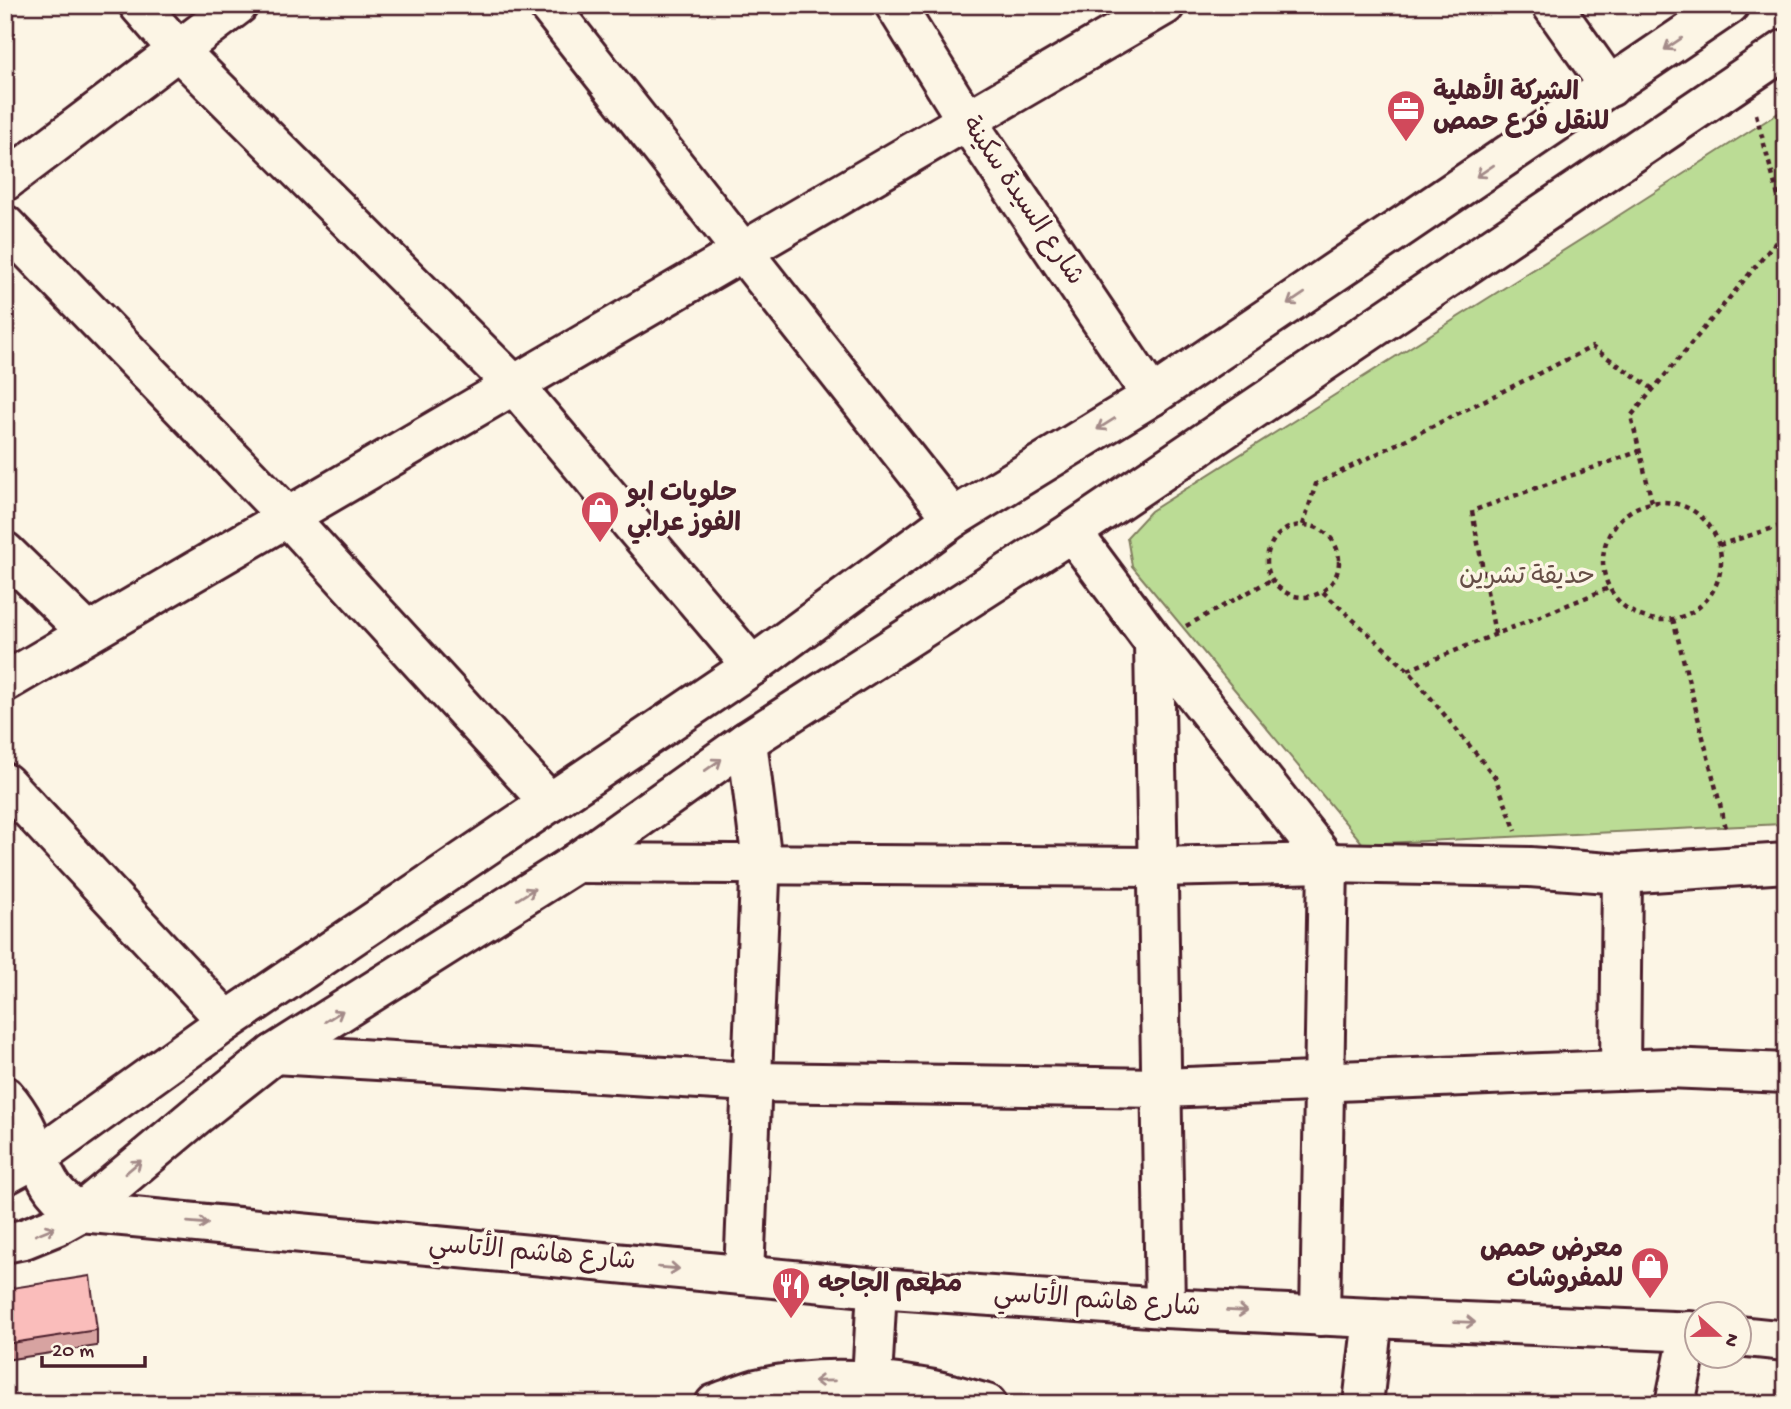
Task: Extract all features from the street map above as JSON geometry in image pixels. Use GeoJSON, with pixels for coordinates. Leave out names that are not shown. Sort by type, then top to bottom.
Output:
{"type":"FeatureCollection","features":[{"type":"Feature","properties":{"kind":"main road"},"geometry":{"type":"LineString","coordinates":[[139,5],[178,50],[514,385],[752,666]]}},
{"type":"Feature","properties":{"kind":"main road"},"geometry":{"type":"LineString","coordinates":[[5,181],[238,5]]}},
{"type":"Feature","properties":{"kind":"main road"},"geometry":{"type":"LineString","coordinates":[[548,5],[953,518]]}},
{"type":"Feature","properties":{"kind":"main road","name":"شارع السيدة سكينة"},"geometry":{"type":"LineString","coordinates":[[895,5],[967,121],[1152,396]]}},
{"type":"Feature","properties":{"kind":"main road"},"geometry":{"type":"LineString","coordinates":[[5,682],[1165,5]]}},
{"type":"Feature","properties":{"kind":"main road"},"geometry":{"type":"LineString","coordinates":[[1552,5],[1610,87]]}},
{"type":"Feature","properties":{"kind":"main road"},"geometry":{"type":"LineString","coordinates":[[5,1175],[38,1157],[227,1021],[752,666],[953,518],[1152,396],[1729,5]]}},
{"type":"Feature","properties":{"kind":"main road"},"geometry":{"type":"LineString","coordinates":[[5,1243],[35,1235],[82,1212],[274,1054],[576,863],[747,741],[1072,532],[1786,48]]}},
{"type":"Feature","properties":{"kind":"main road"},"geometry":{"type":"LineString","coordinates":[[5,225],[288,517],[550,803]]}},
{"type":"Feature","properties":{"kind":"main road"},"geometry":{"type":"LineString","coordinates":[[1072,532],[1154,642],[1328,863],[1320,1316]]}},
{"type":"Feature","properties":{"kind":"main road"},"geometry":{"type":"LineString","coordinates":[[5,552],[88,634]]}},
{"type":"Feature","properties":{"kind":"main road"},"geometry":{"type":"LineString","coordinates":[[1154,642],[1165,1308]]}},
{"type":"Feature","properties":{"kind":"main road"},"geometry":{"type":"LineString","coordinates":[[744,1275],[760,864],[747,741]]}},
{"type":"Feature","properties":{"kind":"main road"},"geometry":{"type":"LineString","coordinates":[[5,783],[227,1021]]}},
{"type":"Feature","properties":{"kind":"main road"},"geometry":{"type":"LineString","coordinates":[[576,863],[1157,867],[1328,863],[1530,867],[1622,874],[1786,863]]}},
{"type":"Feature","properties":{"kind":"main road"},"geometry":{"type":"LineString","coordinates":[[1620,1070],[1622,874]]}},
{"type":"Feature","properties":{"kind":"main road"},"geometry":{"type":"LineString","coordinates":[[274,1054],[751,1082],[1163,1088],[1668,1068],[1786,1073]]}},
{"type":"Feature","properties":{"kind":"main road"},"geometry":{"type":"LineString","coordinates":[[5,1096],[28,1129],[44,1174],[53,1190],[66,1203],[82,1212]]}},
{"type":"Feature","properties":{"kind":"main road","name":"شارع هاشم الأتاسي"},"geometry":{"type":"LineString","coordinates":[[82,1212],[877,1288],[1165,1308],[1682,1332]]}},
{"type":"Feature","properties":{"kind":"main road"},"geometry":{"type":"LineString","coordinates":[[872,1380],[877,1288]]}},
{"type":"Feature","properties":{"kind":"main road"},"geometry":{"type":"LineString","coordinates":[[1363,1404],[1373,1318]]}},
{"type":"Feature","properties":{"kind":"main road"},"geometry":{"type":"LineString","coordinates":[[1752,1337],[1786,1341]]}},
{"type":"Feature","properties":{"kind":"main road"},"geometry":{"type":"LineString","coordinates":[[1675,1404],[1684,1370]]}},
{"type":"Feature","properties":{"kind":"main road"},"geometry":{"type":"LineString","coordinates":[[715,1404],[756,1390],[803,1381],[872,1380],[965,1400]]}},
{"type":"Feature","properties":{"kind":"path"},"geometry":{"type":"LineString","coordinates":[[1652,502],[1631,416],[1786,228],[1746,75]]}},
{"type":"Feature","properties":{"kind":"path"},"geometry":{"type":"LineString","coordinates":[[1303,525],[1317,484],[1592,346],[1653,389]]}},
{"type":"Feature","properties":{"kind":"path"},"geometry":{"type":"LineString","coordinates":[[1495,634],[1472,511],[1640,452]]}},
{"type":"Feature","properties":{"kind":"path"},"geometry":{"type":"LineString","coordinates":[[1652,502],[1673,502],[1691,509],[1707,522],[1719,545],[1721,565],[1716,585],[1705,602],[1688,614],[1673,619],[1653,620],[1637,615],[1620,603],[1609,587],[1603,568],[1609,533],[1623,517],[1652,502]]}},
{"type":"Feature","properties":{"kind":"path"},"geometry":{"type":"LineString","coordinates":[[1719,545],[1786,524]]}},
{"type":"Feature","properties":{"kind":"path"},"geometry":{"type":"LineString","coordinates":[[1296,525],[1303,525],[1315,527],[1332,539],[1338,550],[1339,570],[1333,582],[1323,592],[1299,598],[1280,590],[1271,580],[1267,568],[1268,550],[1274,539],[1284,531],[1296,525]]}},
{"type":"Feature","properties":{"kind":"path"},"geometry":{"type":"LineString","coordinates":[[1154,642],[1271,580]]}},
{"type":"Feature","properties":{"kind":"path"},"geometry":{"type":"LineString","coordinates":[[1408,670],[1609,587]]}},
{"type":"Feature","properties":{"kind":"path"},"geometry":{"type":"LineString","coordinates":[[1323,592],[1408,670],[1495,777],[1530,867]]}},
{"type":"Feature","properties":{"kind":"path"},"geometry":{"type":"LineString","coordinates":[[1673,619],[1736,868]]}},
{"type":"Feature","properties":{"kind":"green space","name":"حديقة تشرين"},"geometry":{"type":"Polygon","coordinates":[[[1786,108],[1786,798],[1782,824],[1363,844],[1132,566],[1127,537],[1151,511],[1786,108]]]}},
{"type":"Feature","properties":{"kind":"building"},"geometry":{"type":"Polygon","coordinates":[[[90,1276],[97,1330],[5,1344],[5,1289],[90,1276]]]}},
{"type":"Feature","properties":{"kind":"place","name":"الشركة الأهلية للنقل فرع حمص"},"geometry":{"type":"Point","coordinates":[1406,143]}},
{"type":"Feature","properties":{"kind":"place","name":"حلويات ابو الفوز عرابي"},"geometry":{"type":"Point","coordinates":[600,544]}},
{"type":"Feature","properties":{"kind":"place","name":"معرض حمص للمفروشات"},"geometry":{"type":"Point","coordinates":[1650,1300]}},
{"type":"Feature","properties":{"kind":"place","name":"مطعم الجاجه"},"geometry":{"type":"Point","coordinates":[791,1320]}}]}
